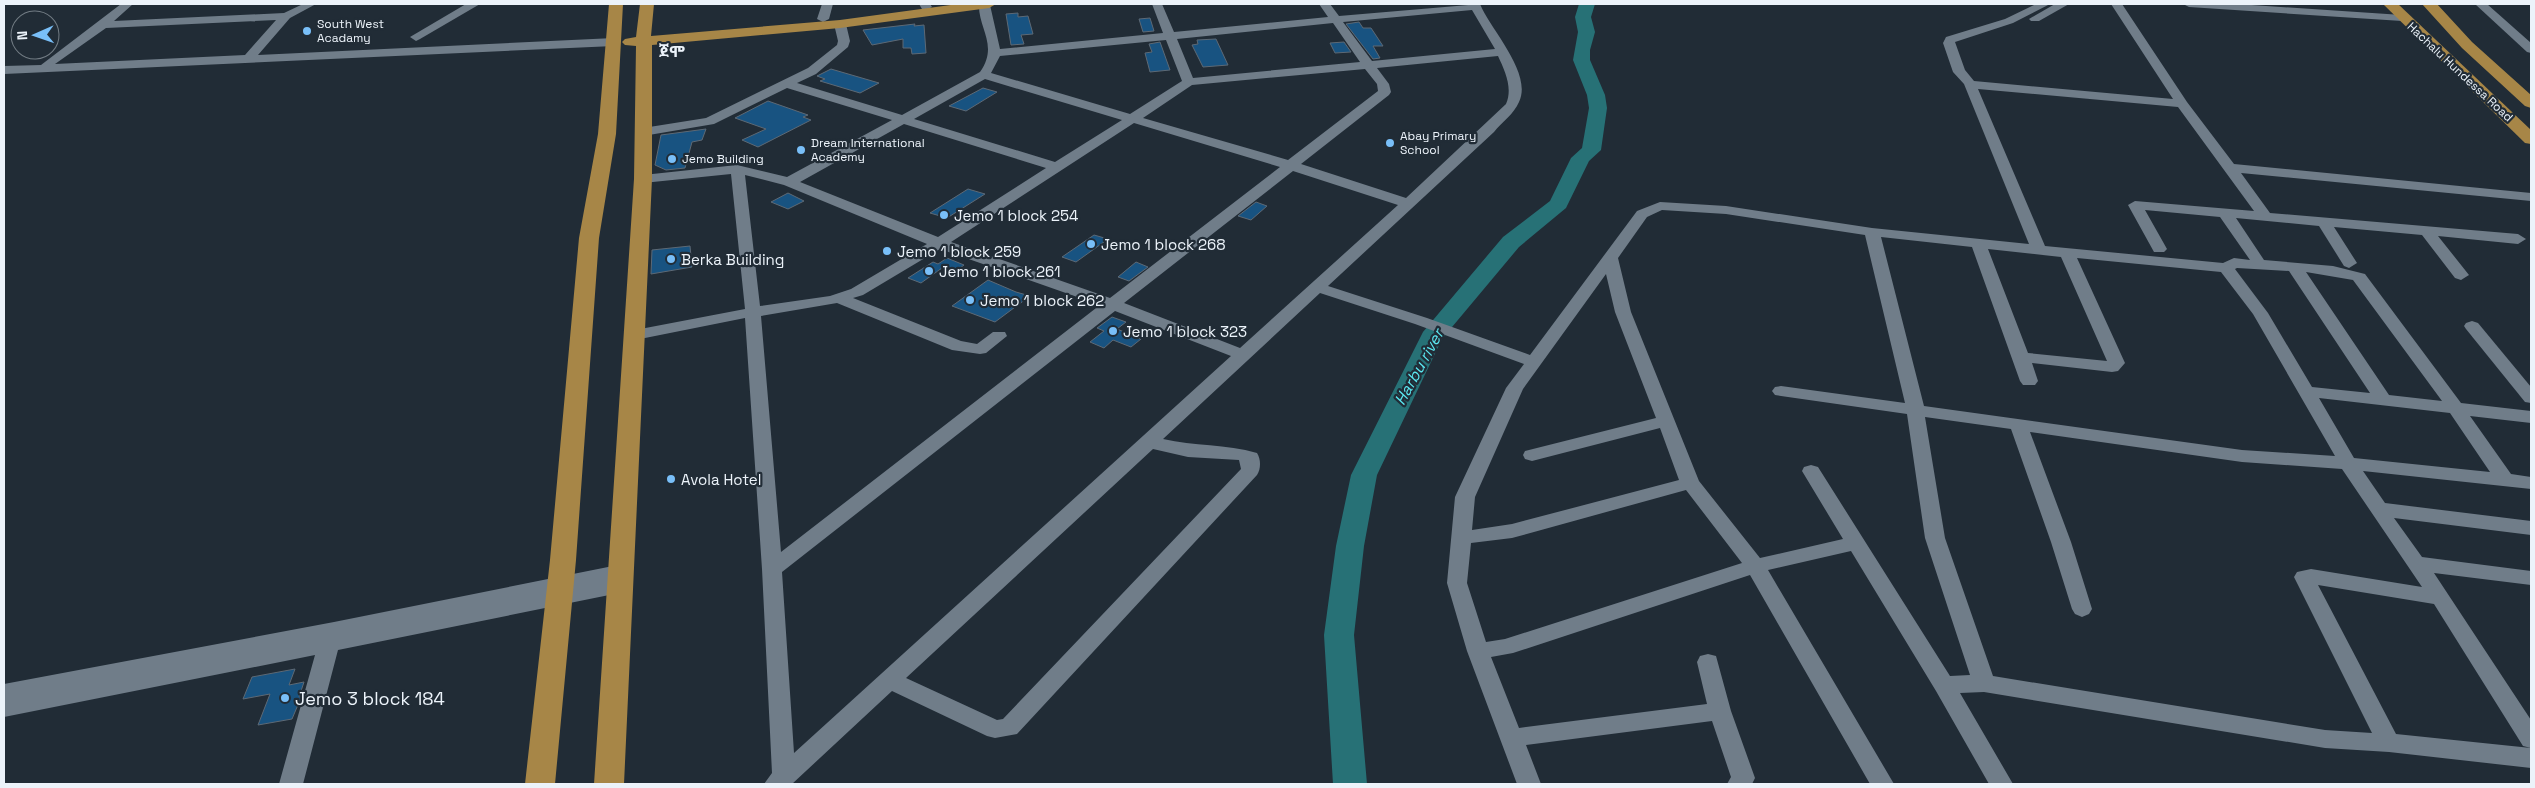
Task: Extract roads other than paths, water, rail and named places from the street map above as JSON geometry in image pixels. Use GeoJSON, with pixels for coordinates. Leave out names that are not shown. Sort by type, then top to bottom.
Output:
{"type":"FeatureCollection","features":[{"type":"Feature","properties":{"kind":"main road"},"geometry":{"type":"LineString","coordinates":[[540,784],[559,592],[589,238],[606,134],[616,4]]}},
{"type":"Feature","properties":{"kind":"main road"},"geometry":{"type":"LineString","coordinates":[[614,40],[654,26],[674,34],[949,4]]}},
{"type":"Feature","properties":{"kind":"main road"},"geometry":{"type":"LineString","coordinates":[[646,30],[674,34],[840,24],[986,4]]}},
{"type":"Feature","properties":{"kind":"main road","name":"Hachalu Hundessa Road"},"geometry":{"type":"LineString","coordinates":[[2390,4],[2402,18],[2426,38],[2531,139]]}},
{"type":"Feature","properties":{"kind":"main road"},"geometry":{"type":"LineString","coordinates":[[2429,4],[2468,45],[2531,103]]}},
{"type":"Feature","properties":{"kind":"main road"},"geometry":{"type":"LineString","coordinates":[[609,784],[643,179],[646,30]]}},
{"type":"Feature","properties":{"kind":"main road"},"geometry":{"type":"LineString","coordinates":[[2426,38],[2468,45]]}},
{"type":"Feature","properties":{"kind":"street"},"geometry":{"type":"LineString","coordinates":[[47,64],[103,25],[127,4]]}},
{"type":"Feature","properties":{"kind":"street"},"geometry":{"type":"LineString","coordinates":[[4,68],[47,64],[251,56],[286,16],[310,4]]}},
{"type":"Feature","properties":{"kind":"street"},"geometry":{"type":"LineString","coordinates":[[416,37],[474,4]]}},
{"type":"Feature","properties":{"kind":"street"},"geometry":{"type":"LineString","coordinates":[[823,19],[827,4]]}},
{"type":"Feature","properties":{"kind":"street"},"geometry":{"type":"LineString","coordinates":[[789,182],[984,75],[993,65],[996,53],[986,4]]}},
{"type":"Feature","properties":{"kind":"street"},"geometry":{"type":"LineString","coordinates":[[1157,4],[1189,82]]}},
{"type":"Feature","properties":{"kind":"street"},"geometry":{"type":"LineString","coordinates":[[772,569],[1384,92],[1383,84],[1324,4]]}},
{"type":"Feature","properties":{"kind":"street"},"geometry":{"type":"LineString","coordinates":[[2014,24],[2044,4]]}},
{"type":"Feature","properties":{"kind":"street"},"geometry":{"type":"LineString","coordinates":[[2039,250],[1968,80],[1971,73],[1963,47],[1965,43],[2063,4]]}},
{"type":"Feature","properties":{"kind":"street"},"geometry":{"type":"LineString","coordinates":[[2118,4],[2182,104],[2265,216]]}},
{"type":"Feature","properties":{"kind":"street"},"geometry":{"type":"LineString","coordinates":[[2189,4],[2402,18]]}},
{"type":"Feature","properties":{"kind":"street"},"geometry":{"type":"LineString","coordinates":[[2340,4],[2349,15]]}},
{"type":"Feature","properties":{"kind":"street"},"geometry":{"type":"LineString","coordinates":[[2481,4],[2531,49]]}},
{"type":"Feature","properties":{"kind":"street"},"geometry":{"type":"LineString","coordinates":[[780,780],[1488,129],[1514,102],[1517,90],[1516,79],[1512,69],[1475,5],[996,53]]}},
{"type":"Feature","properties":{"kind":"street"},"geometry":{"type":"LineString","coordinates":[[103,25],[286,16]]}},
{"type":"Feature","properties":{"kind":"street"},"geometry":{"type":"LineString","coordinates":[[643,132],[709,121],[812,71],[842,47],[844,41],[840,24]]}},
{"type":"Feature","properties":{"kind":"street"},"geometry":{"type":"LineString","coordinates":[[2509,28],[2531,31]]}},
{"type":"Feature","properties":{"kind":"street"},"geometry":{"type":"LineString","coordinates":[[4,68],[614,40]]}},
{"type":"Feature","properties":{"kind":"street"},"geometry":{"type":"LineString","coordinates":[[635,335],[752,312],[838,298],[857,292],[939,242],[1054,166],[1189,82],[1501,52]]}},
{"type":"Feature","properties":{"kind":"street"},"geometry":{"type":"LineString","coordinates":[[984,75],[1289,165],[1408,203]]}},
{"type":"Feature","properties":{"kind":"street"},"geometry":{"type":"LineString","coordinates":[[1968,80],[2182,104]]}},
{"type":"Feature","properties":{"kind":"street"},"geometry":{"type":"LineString","coordinates":[[788,84],[1054,166]]}},
{"type":"Feature","properties":{"kind":"street"},"geometry":{"type":"LineString","coordinates":[[2230,168],[2531,197]]}},
{"type":"Feature","properties":{"kind":"street"},"geometry":{"type":"LineString","coordinates":[[737,169],[752,312],[772,569],[780,780]]}},
{"type":"Feature","properties":{"kind":"street"},"geometry":{"type":"LineString","coordinates":[[643,179],[737,169],[789,182],[939,242],[1112,304],[1242,356]]}},
{"type":"Feature","properties":{"kind":"street"},"geometry":{"type":"LineString","coordinates":[[2159,250],[2135,205],[2518,239]]}},
{"type":"Feature","properties":{"kind":"street"},"geometry":{"type":"LineString","coordinates":[[1529,784],[1478,651],[1457,584],[1465,497],[1516,388],[1642,214],[1660,206],[1726,210],[1872,232],[1979,245],[2226,268],[2234,263],[2296,268],[2346,273],[2359,277],[2398,326],[2457,409],[2504,480]]}},
{"type":"Feature","properties":{"kind":"street"},"geometry":{"type":"LineString","coordinates":[[2224,212],[2257,260]]}},
{"type":"Feature","properties":{"kind":"street"},"geometry":{"type":"LineString","coordinates":[[2323,221],[2349,263]]}},
{"type":"Feature","properties":{"kind":"street"},"geometry":{"type":"LineString","coordinates":[[1872,232],[1916,409],[1935,538],[1984,683]]}},
{"type":"Feature","properties":{"kind":"street"},"geometry":{"type":"LineString","coordinates":[[2427,232],[2461,275]]}},
{"type":"Feature","properties":{"kind":"street"},"geometry":{"type":"LineString","coordinates":[[1979,245],[2029,381]]}},
{"type":"Feature","properties":{"kind":"street"},"geometry":{"type":"LineString","coordinates":[[2021,357],[2097,367],[2112,367],[2116,363],[2067,253]]}},
{"type":"Feature","properties":{"kind":"street"},"geometry":{"type":"LineString","coordinates":[[1610,256],[1623,312],[1690,483],[1755,566],[1882,784]]}},
{"type":"Feature","properties":{"kind":"street"},"geometry":{"type":"LineString","coordinates":[[2226,268],[2260,313],[2304,391],[2348,462],[2378,509],[2441,598],[2531,739]]}},
{"type":"Feature","properties":{"kind":"street"},"geometry":{"type":"LineString","coordinates":[[2296,268],[2384,400]]}},
{"type":"Feature","properties":{"kind":"street"},"geometry":{"type":"LineString","coordinates":[[1316,287],[1421,321],[1534,362]]}},
{"type":"Feature","properties":{"kind":"street"},"geometry":{"type":"LineString","coordinates":[[838,298],[958,346],[980,349],[999,336]]}},
{"type":"Feature","properties":{"kind":"street"},"geometry":{"type":"LineString","coordinates":[[2472,326],[2531,398]]}},
{"type":"Feature","properties":{"kind":"street"},"geometry":{"type":"LineString","coordinates":[[1781,391],[2242,456],[2348,462],[2531,484]]}},
{"type":"Feature","properties":{"kind":"street"},"geometry":{"type":"LineString","coordinates":[[2304,391],[2531,416]]}},
{"type":"Feature","properties":{"kind":"street"},"geometry":{"type":"LineString","coordinates":[[1532,455],[1666,421]]}},
{"type":"Feature","properties":{"kind":"street"},"geometry":{"type":"LineString","coordinates":[[2018,423],[2061,542],[2082,610]]}},
{"type":"Feature","properties":{"kind":"street"},"geometry":{"type":"LineString","coordinates":[[889,680],[995,729],[1008,727],[1250,471],[1250,457],[1239,454],[1188,451],[1148,442]]}},
{"type":"Feature","properties":{"kind":"street"},"geometry":{"type":"LineString","coordinates":[[1810,471],[1944,685],[2001,784]]}},
{"type":"Feature","properties":{"kind":"street"},"geometry":{"type":"LineString","coordinates":[[1460,538],[1512,531],[1690,483]]}},
{"type":"Feature","properties":{"kind":"street"},"geometry":{"type":"LineString","coordinates":[[2378,509],[2531,528]]}},
{"type":"Feature","properties":{"kind":"street"},"geometry":{"type":"LineString","coordinates":[[1478,651],[1505,647],[1755,566],[1856,543]]}},
{"type":"Feature","properties":{"kind":"street"},"geometry":{"type":"LineString","coordinates":[[2415,563],[2531,578]]}},
{"type":"Feature","properties":{"kind":"street"},"geometry":{"type":"LineString","coordinates":[[2390,743],[2304,577],[2311,576],[2441,598]]}},
{"type":"Feature","properties":{"kind":"street"},"geometry":{"type":"LineString","coordinates":[[4,708],[330,645],[622,578]]}},
{"type":"Feature","properties":{"kind":"street"},"geometry":{"type":"LineString","coordinates":[[4,693],[334,630],[559,592]]}},
{"type":"Feature","properties":{"kind":"street"},"geometry":{"type":"LineString","coordinates":[[290,784],[330,645]]}},
{"type":"Feature","properties":{"kind":"street"},"geometry":{"type":"LineString","coordinates":[[1708,662],[1720,711],[1743,778],[1740,784]]}},
{"type":"Feature","properties":{"kind":"street"},"geometry":{"type":"LineString","coordinates":[[1944,685],[1984,683],[2325,739],[2390,743],[2531,758]]}},
{"type":"Feature","properties":{"kind":"street"},"geometry":{"type":"LineString","coordinates":[[1511,738],[1720,711]]}},
{"type":"Feature","properties":{"kind":"waterway","name":"Harbu river"},"geometry":{"type":"LineString","coordinates":[[1350,784],[1339,635],[1350,546],[1364,475],[1431,337],[1511,242],[1559,204],[1581,158],[1591,150],[1597,122],[1598,102],[1581,60],[1581,50],[1586,32],[1583,17],[1587,4]]}},
{"type":"Feature","properties":{"kind":"place","name":"South West Acadamy"},"geometry":{"type":"Point","coordinates":[307,31]}},
{"type":"Feature","properties":{"kind":"place","name":"Abay Primary School"},"geometry":{"type":"Point","coordinates":[1390,143]}},
{"type":"Feature","properties":{"kind":"place","name":"Dream International Academy"},"geometry":{"type":"Point","coordinates":[801,150]}},
{"type":"Feature","properties":{"kind":"place","name":"Jemo Building"},"geometry":{"type":"Point","coordinates":[672,159]}},
{"type":"Feature","properties":{"kind":"place","name":"Jemo 1 block 254"},"geometry":{"type":"Point","coordinates":[944,215]}},
{"type":"Feature","properties":{"kind":"place","name":"Jemo 1 block 268"},"geometry":{"type":"Point","coordinates":[1091,244]}},
{"type":"Feature","properties":{"kind":"place","name":"Jemo 1 block 259"},"geometry":{"type":"Point","coordinates":[887,251]}},
{"type":"Feature","properties":{"kind":"place","name":"Berka Building"},"geometry":{"type":"Point","coordinates":[671,259]}},
{"type":"Feature","properties":{"kind":"place","name":"Jemo 1 block 261"},"geometry":{"type":"Point","coordinates":[929,271]}},
{"type":"Feature","properties":{"kind":"place","name":"Jemo 1 block 262"},"geometry":{"type":"Point","coordinates":[970,300]}},
{"type":"Feature","properties":{"kind":"place","name":"Jemo 1 block 323"},"geometry":{"type":"Point","coordinates":[1113,331]}},
{"type":"Feature","properties":{"kind":"place","name":"Avola Hotel"},"geometry":{"type":"Point","coordinates":[671,479]}},
{"type":"Feature","properties":{"kind":"place","name":"Jemo 3 block 184"},"geometry":{"type":"Point","coordinates":[285,698]}},
{"type":"Feature","properties":{"kind":"district","name":"ጀሞ"},"geometry":{"type":"Point","coordinates":[672,51]}}]}
